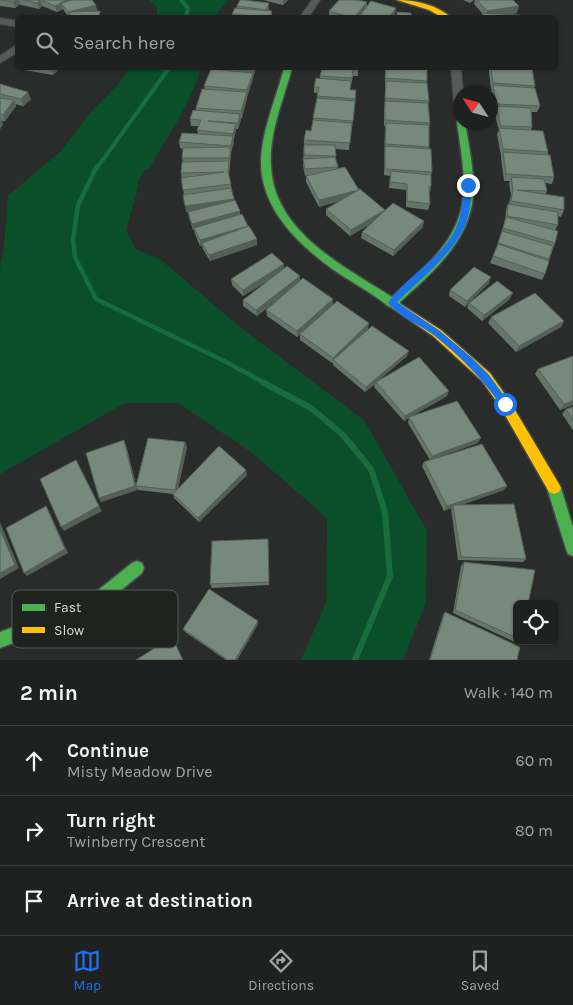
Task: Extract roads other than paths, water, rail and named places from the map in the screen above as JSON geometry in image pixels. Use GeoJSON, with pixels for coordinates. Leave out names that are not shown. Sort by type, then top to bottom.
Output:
{"type":"FeatureCollection","features":[{"type":"Feature","properties":{"kind":"street"},"geometry":{"type":"LineString","coordinates":[[304,15],[316,0]]}},
{"type":"Feature","properties":{"kind":"street"},"geometry":{"type":"LineString","coordinates":[[401,0],[432,8],[444,15]]}},
{"type":"Feature","properties":{"kind":"street"},"geometry":{"type":"LineString","coordinates":[[0,21],[15,24]]}},
{"type":"Feature","properties":{"kind":"street"},"geometry":{"type":"LineString","coordinates":[[0,60],[15,49]]}},
{"type":"Feature","properties":{"kind":"street"},"geometry":{"type":"LineString","coordinates":[[288,70],[268,149],[266,168],[275,200],[282,216],[302,240],[437,333],[486,378],[505,404],[552,482],[573,549]]}},
{"type":"Feature","properties":{"kind":"street"},"geometry":{"type":"LineString","coordinates":[[456,70],[457,85]]}},
{"type":"Feature","properties":{"kind":"street"},"geometry":{"type":"LineString","coordinates":[[392,303],[449,246],[459,231],[465,216],[468,185],[462,130]]}},
{"type":"Feature","properties":{"kind":"street"},"geometry":{"type":"LineString","coordinates":[[110,590],[137,568]]}},
{"type":"Feature","properties":{"kind":"street"},"geometry":{"type":"LineString","coordinates":[[0,640],[12,636]]}},
{"type":"Feature","properties":{"kind":"waterway"},"geometry":{"type":"LineString","coordinates":[[181,0],[188,8],[187,15]]}},
{"type":"Feature","properties":{"kind":"waterway"},"geometry":{"type":"LineString","coordinates":[[97,168],[168,70]]}},
{"type":"Feature","properties":{"kind":"waterway"},"geometry":{"type":"LineString","coordinates":[[97,166],[78,205],[73,240],[75,257],[96,299],[265,383]]}},
{"type":"Feature","properties":{"kind":"waterway"},"geometry":{"type":"LineString","coordinates":[[262,382],[311,408],[343,435],[371,469],[385,512],[390,576],[355,660]]}}]}
